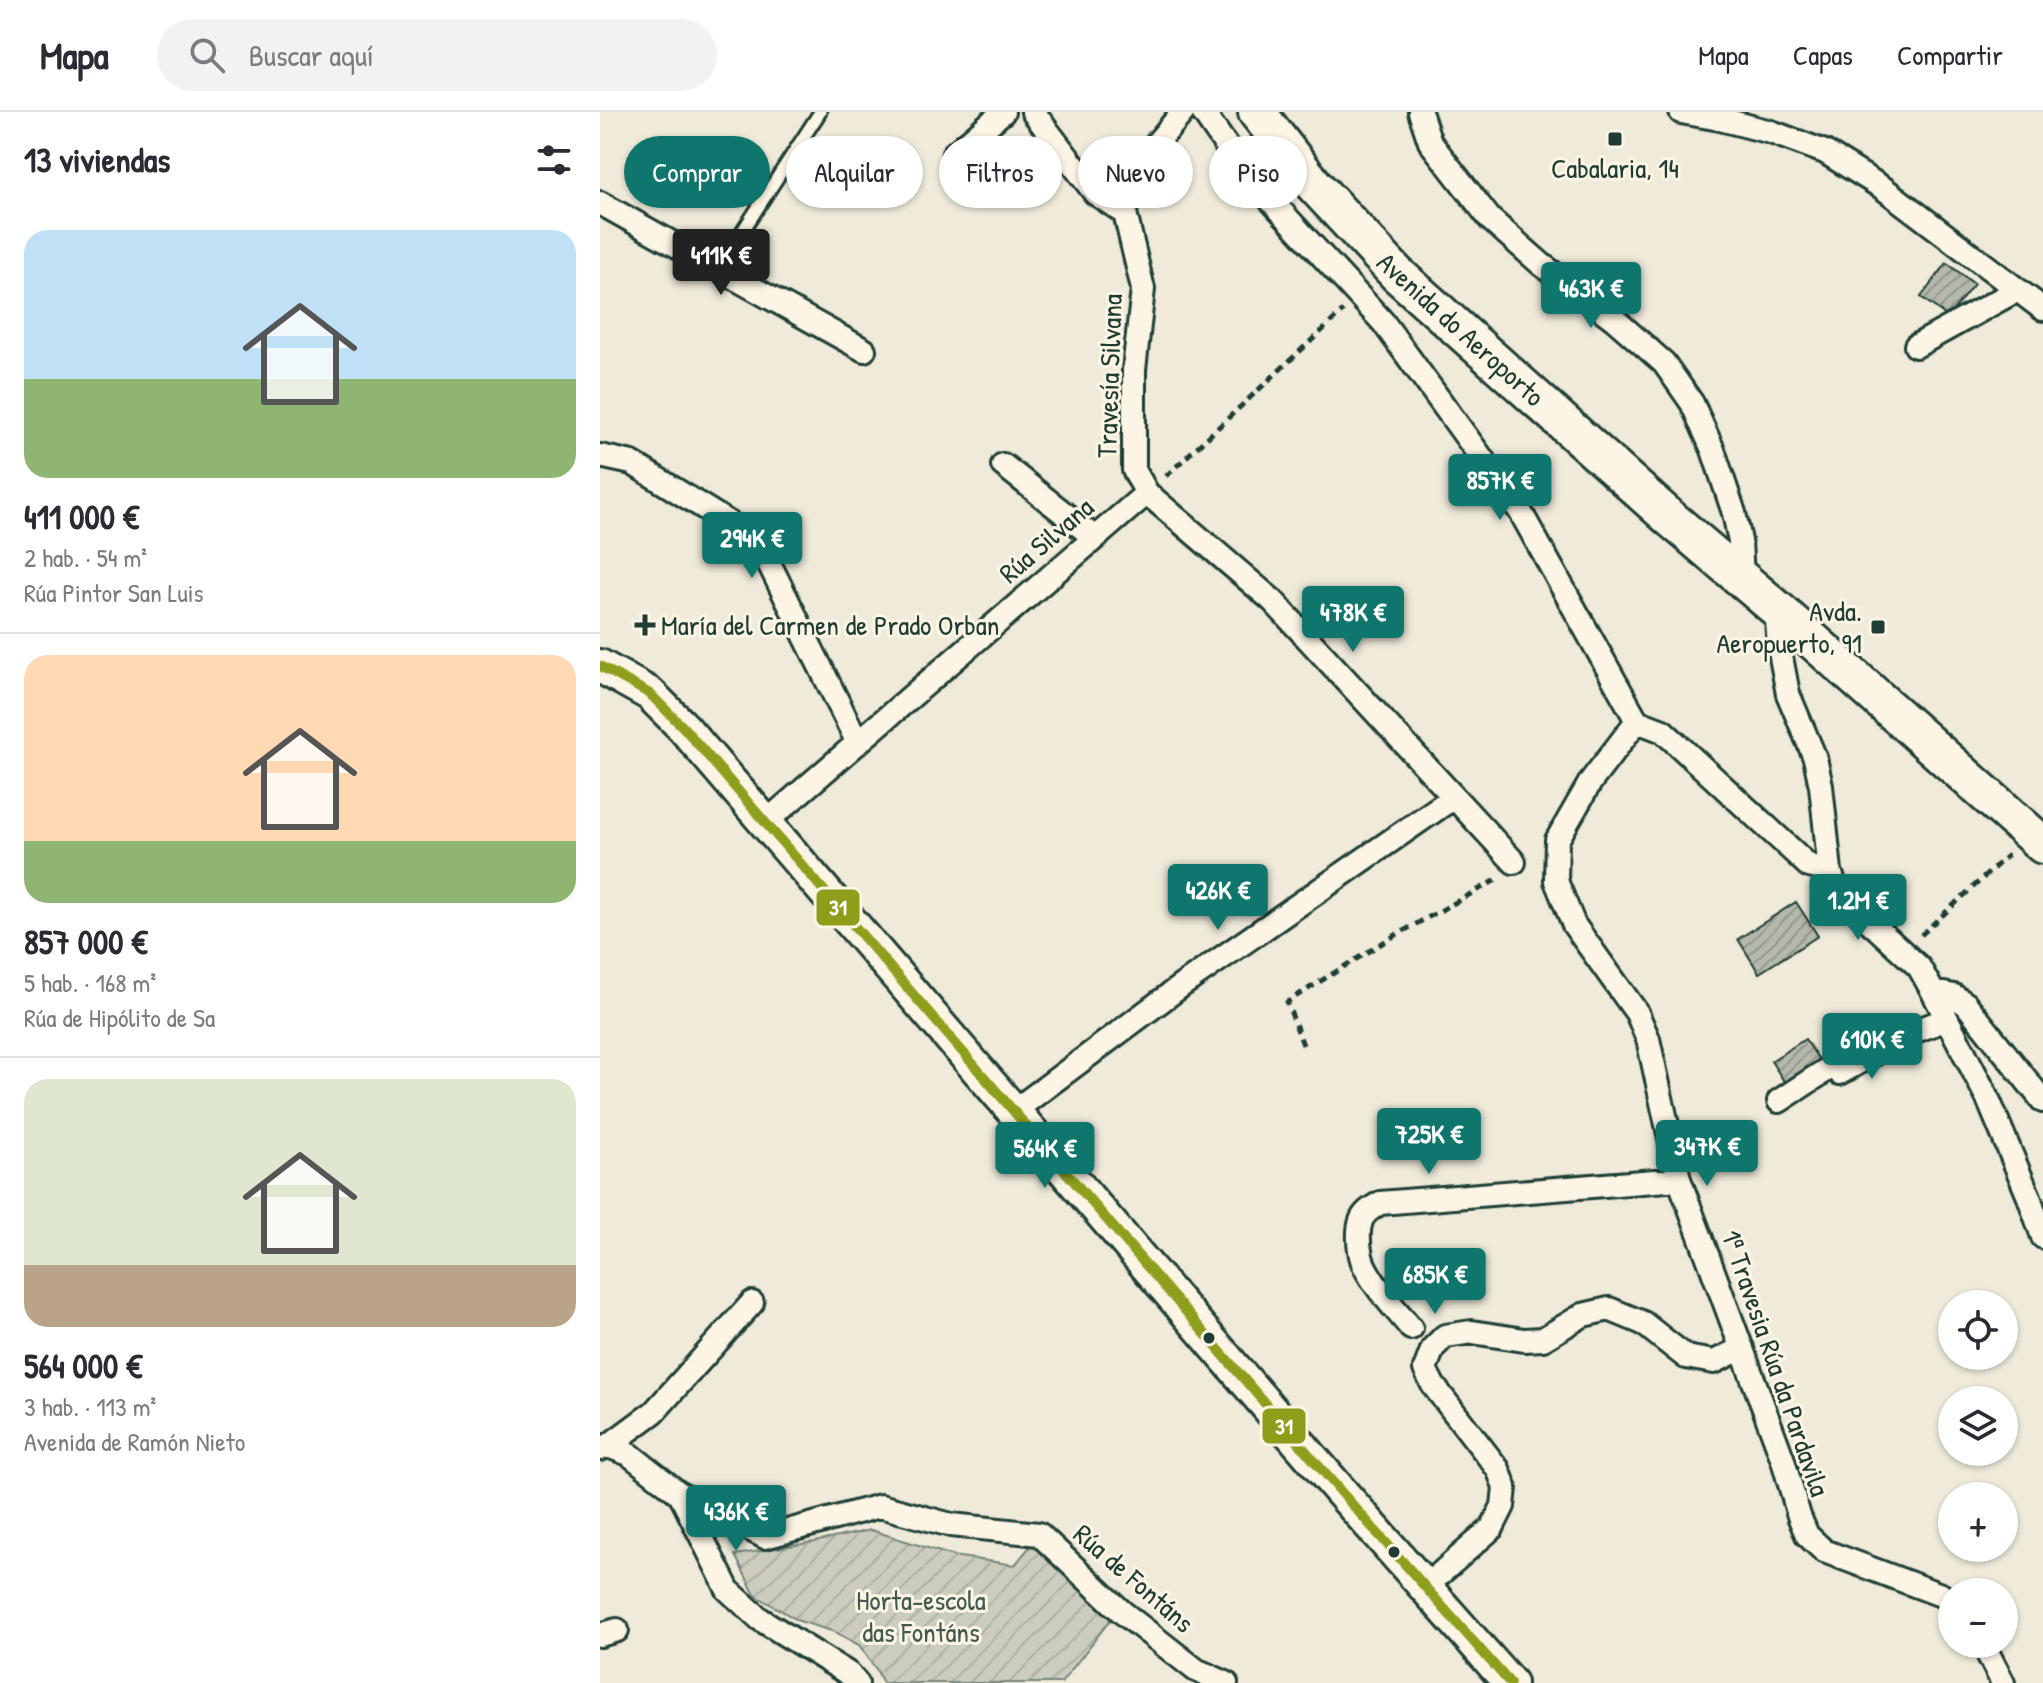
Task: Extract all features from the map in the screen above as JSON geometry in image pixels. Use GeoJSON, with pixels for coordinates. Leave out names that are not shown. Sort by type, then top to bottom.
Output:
{"type":"FeatureCollection","features":[{"type":"Feature","properties":{"kind":"main road","name":"Avenida do Aeroporto"},"geometry":{"type":"LineString","coordinates":[[1257,112],[1315,186],[1397,274],[1670,518],[1776,608],[2029,847]]}},
{"type":"Feature","properties":{"kind":"main road"},"geometry":{"type":"LineString","coordinates":[[600,666],[650,694],[684,728],[1332,1481],[1510,1683]]}},
{"type":"Feature","properties":{"kind":"street"},"geometry":{"type":"LineString","coordinates":[[975,136],[1003,112]]}},
{"type":"Feature","properties":{"kind":"street"},"geometry":{"type":"LineString","coordinates":[[1033,112],[1095,193],[1125,213]]}},
{"type":"Feature","properties":{"kind":"street","name":"Travesía Silvana"},"geometry":{"type":"LineString","coordinates":[[1147,493],[1134,470],[1134,370],[1143,289],[1125,213],[1130,184],[1139,164],[1183,112]]}},
{"type":"Feature","properties":{"kind":"street"},"geometry":{"type":"LineString","coordinates":[[1203,112],[1243,170],[1383,322],[1520,511],[1637,721],[1663,731],[1809,866],[1830,871]]}},
{"type":"Feature","properties":{"kind":"street"},"geometry":{"type":"LineString","coordinates":[[1420,112],[1430,142],[1490,219],[1664,363],[1692,403],[1713,450],[1734,513],[1740,541],[1742,579]]}},
{"type":"Feature","properties":{"kind":"street"},"geometry":{"type":"LineString","coordinates":[[1681,112],[1771,132],[1825,152],[1883,188],[2043,309]]}},
{"type":"Feature","properties":{"kind":"street"},"geometry":{"type":"LineString","coordinates":[[600,203],[864,350]]}},
{"type":"Feature","properties":{"kind":"street"},"geometry":{"type":"LineString","coordinates":[[1916,346],[2017,290]]}},
{"type":"Feature","properties":{"kind":"street"},"geometry":{"type":"LineString","coordinates":[[600,456],[632,463],[758,541],[858,743]]}},
{"type":"Feature","properties":{"kind":"street"},"geometry":{"type":"LineString","coordinates":[[1003,465],[1095,538]]}},
{"type":"Feature","properties":{"kind":"street"},"geometry":{"type":"LineString","coordinates":[[1147,493],[1273,601],[1514,862]]}},
{"type":"Feature","properties":{"kind":"street","name":"Rúa Silvana"},"geometry":{"type":"LineString","coordinates":[[766,822],[1147,493]]}},
{"type":"Feature","properties":{"kind":"street"},"geometry":{"type":"LineString","coordinates":[[1776,608],[1788,694],[1815,758],[1830,871],[1837,892],[1919,967],[1988,1099],[2043,1237]]}},
{"type":"Feature","properties":{"kind":"street","name":"1ª Travesia Rúa da Pardavila"},"geometry":{"type":"LineString","coordinates":[[1637,721],[1591,781],[1557,840],[1556,881],[1574,925],[1637,1013],[1648,1039],[1679,1179],[1783,1460],[1807,1535],[1824,1551],[1938,1594]]}},
{"type":"Feature","properties":{"kind":"street"},"geometry":{"type":"LineString","coordinates":[[1014,1111],[1181,986],[1454,797]]}},
{"type":"Feature","properties":{"kind":"street"},"geometry":{"type":"LineString","coordinates":[[1933,992],[1954,996],[1966,1004],[2043,1101]]}},
{"type":"Feature","properties":{"kind":"street"},"geometry":{"type":"LineString","coordinates":[[1779,1101],[1834,1065],[1840,1073],[1913,1032],[1947,1019]]}},
{"type":"Feature","properties":{"kind":"street"},"geometry":{"type":"LineString","coordinates":[[1411,1328],[1362,1262],[1359,1237],[1361,1220],[1380,1203],[1679,1179]]}},
{"type":"Feature","properties":{"kind":"street","name":"Rúa de Fontáns"},"geometry":{"type":"LineString","coordinates":[[604,1448],[654,1412],[752,1303]]}},
{"type":"Feature","properties":{"kind":"street"},"geometry":{"type":"LineString","coordinates":[[1425,1587],[1492,1528],[1503,1506],[1505,1487],[1498,1469],[1433,1385],[1425,1369],[1433,1348],[1445,1336],[1472,1332],[1524,1340],[1543,1339],[1583,1315],[1609,1309],[1643,1323],[1686,1357],[1714,1362],[1742,1348]]}},
{"type":"Feature","properties":{"kind":"street","name":"Rúa de Fontáns"},"geometry":{"type":"LineString","coordinates":[[604,1448],[629,1454],[680,1494],[765,1537],[880,1506],[951,1525],[1039,1534],[1122,1612],[1196,1670],[1226,1683]]}},
{"type":"Feature","properties":{"kind":"street","name":"Rúa de Fontáns"},"geometry":{"type":"LineString","coordinates":[[680,1494],[728,1590],[760,1619],[849,1674],[857,1683]]}},
{"type":"Feature","properties":{"kind":"street"},"geometry":{"type":"LineString","coordinates":[[1990,1658],[2003,1683]]}},
{"type":"Feature","properties":{"kind":"lane"},"geometry":{"type":"LineString","coordinates":[[718,269],[820,112]]}},
{"type":"Feature","properties":{"kind":"path"},"geometry":{"type":"LineString","coordinates":[[1147,493],[1359,297]]}},
{"type":"Feature","properties":{"kind":"path"},"geometry":{"type":"LineString","coordinates":[[1903,952],[2029,847]]}},
{"type":"Feature","properties":{"kind":"path"},"geometry":{"type":"LineString","coordinates":[[1303,1045],[1287,1002],[1387,940],[1513,870],[1514,862]]}},
{"type":"Feature","properties":{"kind":"green space","name":"Horta-escola das Fontáns"},"geometry":{"type":"Polygon","coordinates":[[[871,1530],[953,1556],[1015,1565],[1032,1544],[1115,1614],[1061,1683],[883,1683],[859,1645],[835,1632],[799,1621],[755,1595],[735,1555],[871,1530]]]}},
{"type":"Feature","properties":{"kind":"building"},"geometry":{"type":"Polygon","coordinates":[[[1947,263],[1974,284],[1948,317],[1921,297],[1947,263]]]}},
{"type":"Feature","properties":{"kind":"building"},"geometry":{"type":"Polygon","coordinates":[[[1796,902],[1818,936],[1759,973],[1738,939],[1796,902]]]}},
{"type":"Feature","properties":{"kind":"building"},"geometry":{"type":"Polygon","coordinates":[[[1805,1039],[1824,1067],[1789,1089],[1771,1061],[1805,1039]]]}},
{"type":"Feature","properties":{"kind":"transit line","name":"31"},"geometry":{"type":"LineString","coordinates":[[600,666],[650,694],[684,728],[1342,1493],[1510,1683]]}},
{"type":"Feature","properties":{"kind":"place","name":"Cabalaria, 14"},"geometry":{"type":"Point","coordinates":[1615,139]}},
{"type":"Feature","properties":{"kind":"place","name":"María del Carmen de Prado Orban"},"geometry":{"type":"Point","coordinates":[645,625]}},
{"type":"Feature","properties":{"kind":"place","name":"Avda. Aeropuerto, 91"},"geometry":{"type":"Point","coordinates":[1878,627]}}]}
